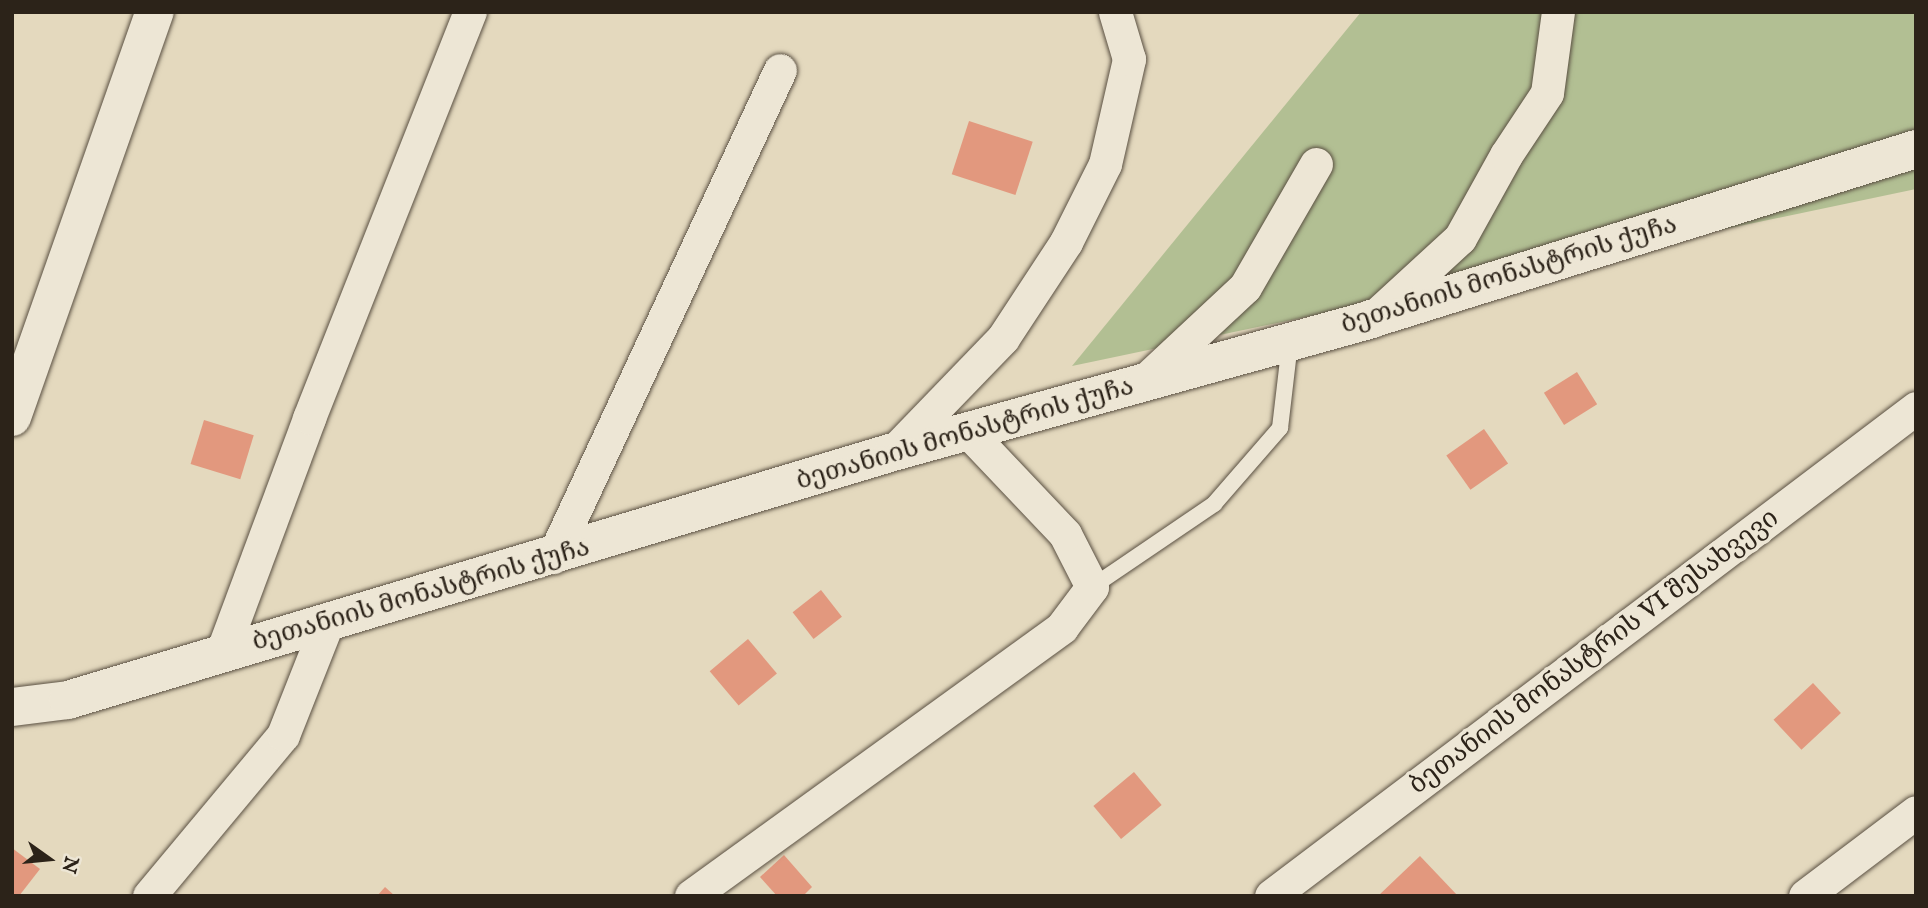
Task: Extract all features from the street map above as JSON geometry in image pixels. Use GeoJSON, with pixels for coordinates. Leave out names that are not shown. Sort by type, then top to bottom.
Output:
{"type":"FeatureCollection","features":[{"type":"Feature","properties":{"kind":"street"},"geometry":{"type":"LineString","coordinates":[[12,417],[155,12]]}},
{"type":"Feature","properties":{"kind":"street"},"geometry":{"type":"LineString","coordinates":[[221,654],[309,418],[470,12]]}},
{"type":"Feature","properties":{"kind":"street"},"geometry":{"type":"LineString","coordinates":[[893,452],[1003,338],[1066,242],[1100,175],[1129,59],[1115,12]]}},
{"type":"Feature","properties":{"kind":"street"},"geometry":{"type":"LineString","coordinates":[[1371,319],[1460,239],[1506,155],[1547,93],[1558,12]]}},
{"type":"Feature","properties":{"kind":"street"},"geometry":{"type":"LineString","coordinates":[[553,557],[780,70]]}},
{"type":"Feature","properties":{"kind":"street","name":"ბეთანიის მონასტრის ქუჩა"},"geometry":{"type":"LineString","coordinates":[[12,707],[68,700],[329,619],[553,557],[893,452],[1371,319],[1916,149]]}},
{"type":"Feature","properties":{"kind":"street"},"geometry":{"type":"LineString","coordinates":[[1141,384],[1245,287],[1316,164]]}},
{"type":"Feature","properties":{"kind":"street","name":"ბეთანიის მონასტრის VI შესახვევი"},"geometry":{"type":"LineString","coordinates":[[1271,896],[1916,408]]}},
{"type":"Feature","properties":{"kind":"street"},"geometry":{"type":"LineString","coordinates":[[691,896],[1062,627],[1092,587],[1065,534],[969,433]]}},
{"type":"Feature","properties":{"kind":"street"},"geometry":{"type":"LineString","coordinates":[[149,896],[283,735],[329,619]]}},
{"type":"Feature","properties":{"kind":"street"},"geometry":{"type":"LineString","coordinates":[[1805,896],[1916,812]]}},
{"type":"Feature","properties":{"kind":"lane"},"geometry":{"type":"LineString","coordinates":[[1092,587],[1214,504],[1280,428],[1290,342]]}},
{"type":"Feature","properties":{"kind":"green space"},"geometry":{"type":"Polygon","coordinates":[[[1361,12],[1916,12],[1916,189],[1072,366],[1361,12]]]}},
{"type":"Feature","properties":{"kind":"building"},"geometry":{"type":"Polygon","coordinates":[[[969,121],[1033,142],[1015,195],[952,174],[969,121]]]}},
{"type":"Feature","properties":{"kind":"building"},"geometry":{"type":"Polygon","coordinates":[[[1577,372],[1597,404],[1564,425],[1544,393],[1577,372]]]}},
{"type":"Feature","properties":{"kind":"building"},"geometry":{"type":"Polygon","coordinates":[[[204,420],[254,435],[240,479],[191,464],[204,420]]]}},
{"type":"Feature","properties":{"kind":"building"},"geometry":{"type":"Polygon","coordinates":[[[1484,429],[1508,463],[1470,490],[1446,455],[1484,429]]]}},
{"type":"Feature","properties":{"kind":"building"},"geometry":{"type":"Polygon","coordinates":[[[821,590],[842,617],[814,639],[793,612],[821,590]]]}},
{"type":"Feature","properties":{"kind":"building"},"geometry":{"type":"Polygon","coordinates":[[[748,639],[777,673],[739,706],[710,671],[748,639]]]}},
{"type":"Feature","properties":{"kind":"building"},"geometry":{"type":"Polygon","coordinates":[[[1813,683],[1841,713],[1801,750],[1774,720],[1813,683]]]}},
{"type":"Feature","properties":{"kind":"building"},"geometry":{"type":"Polygon","coordinates":[[[1134,772],[1162,805],[1121,839],[1093,806],[1134,772]]]}},
{"type":"Feature","properties":{"kind":"building"},"geometry":{"type":"Polygon","coordinates":[[[12,848],[40,869],[19,896],[12,896],[12,848]]]}},
{"type":"Feature","properties":{"kind":"building"},"geometry":{"type":"Polygon","coordinates":[[[784,855],[812,887],[803,896],[777,896],[760,877],[784,855]]]}},
{"type":"Feature","properties":{"kind":"building"},"geometry":{"type":"Polygon","coordinates":[[[1420,856],[1458,896],[1378,896],[1420,856]]]}},
{"type":"Feature","properties":{"kind":"building"},"geometry":{"type":"Polygon","coordinates":[[[385,887],[395,896],[377,896],[385,887]]]}}]}
